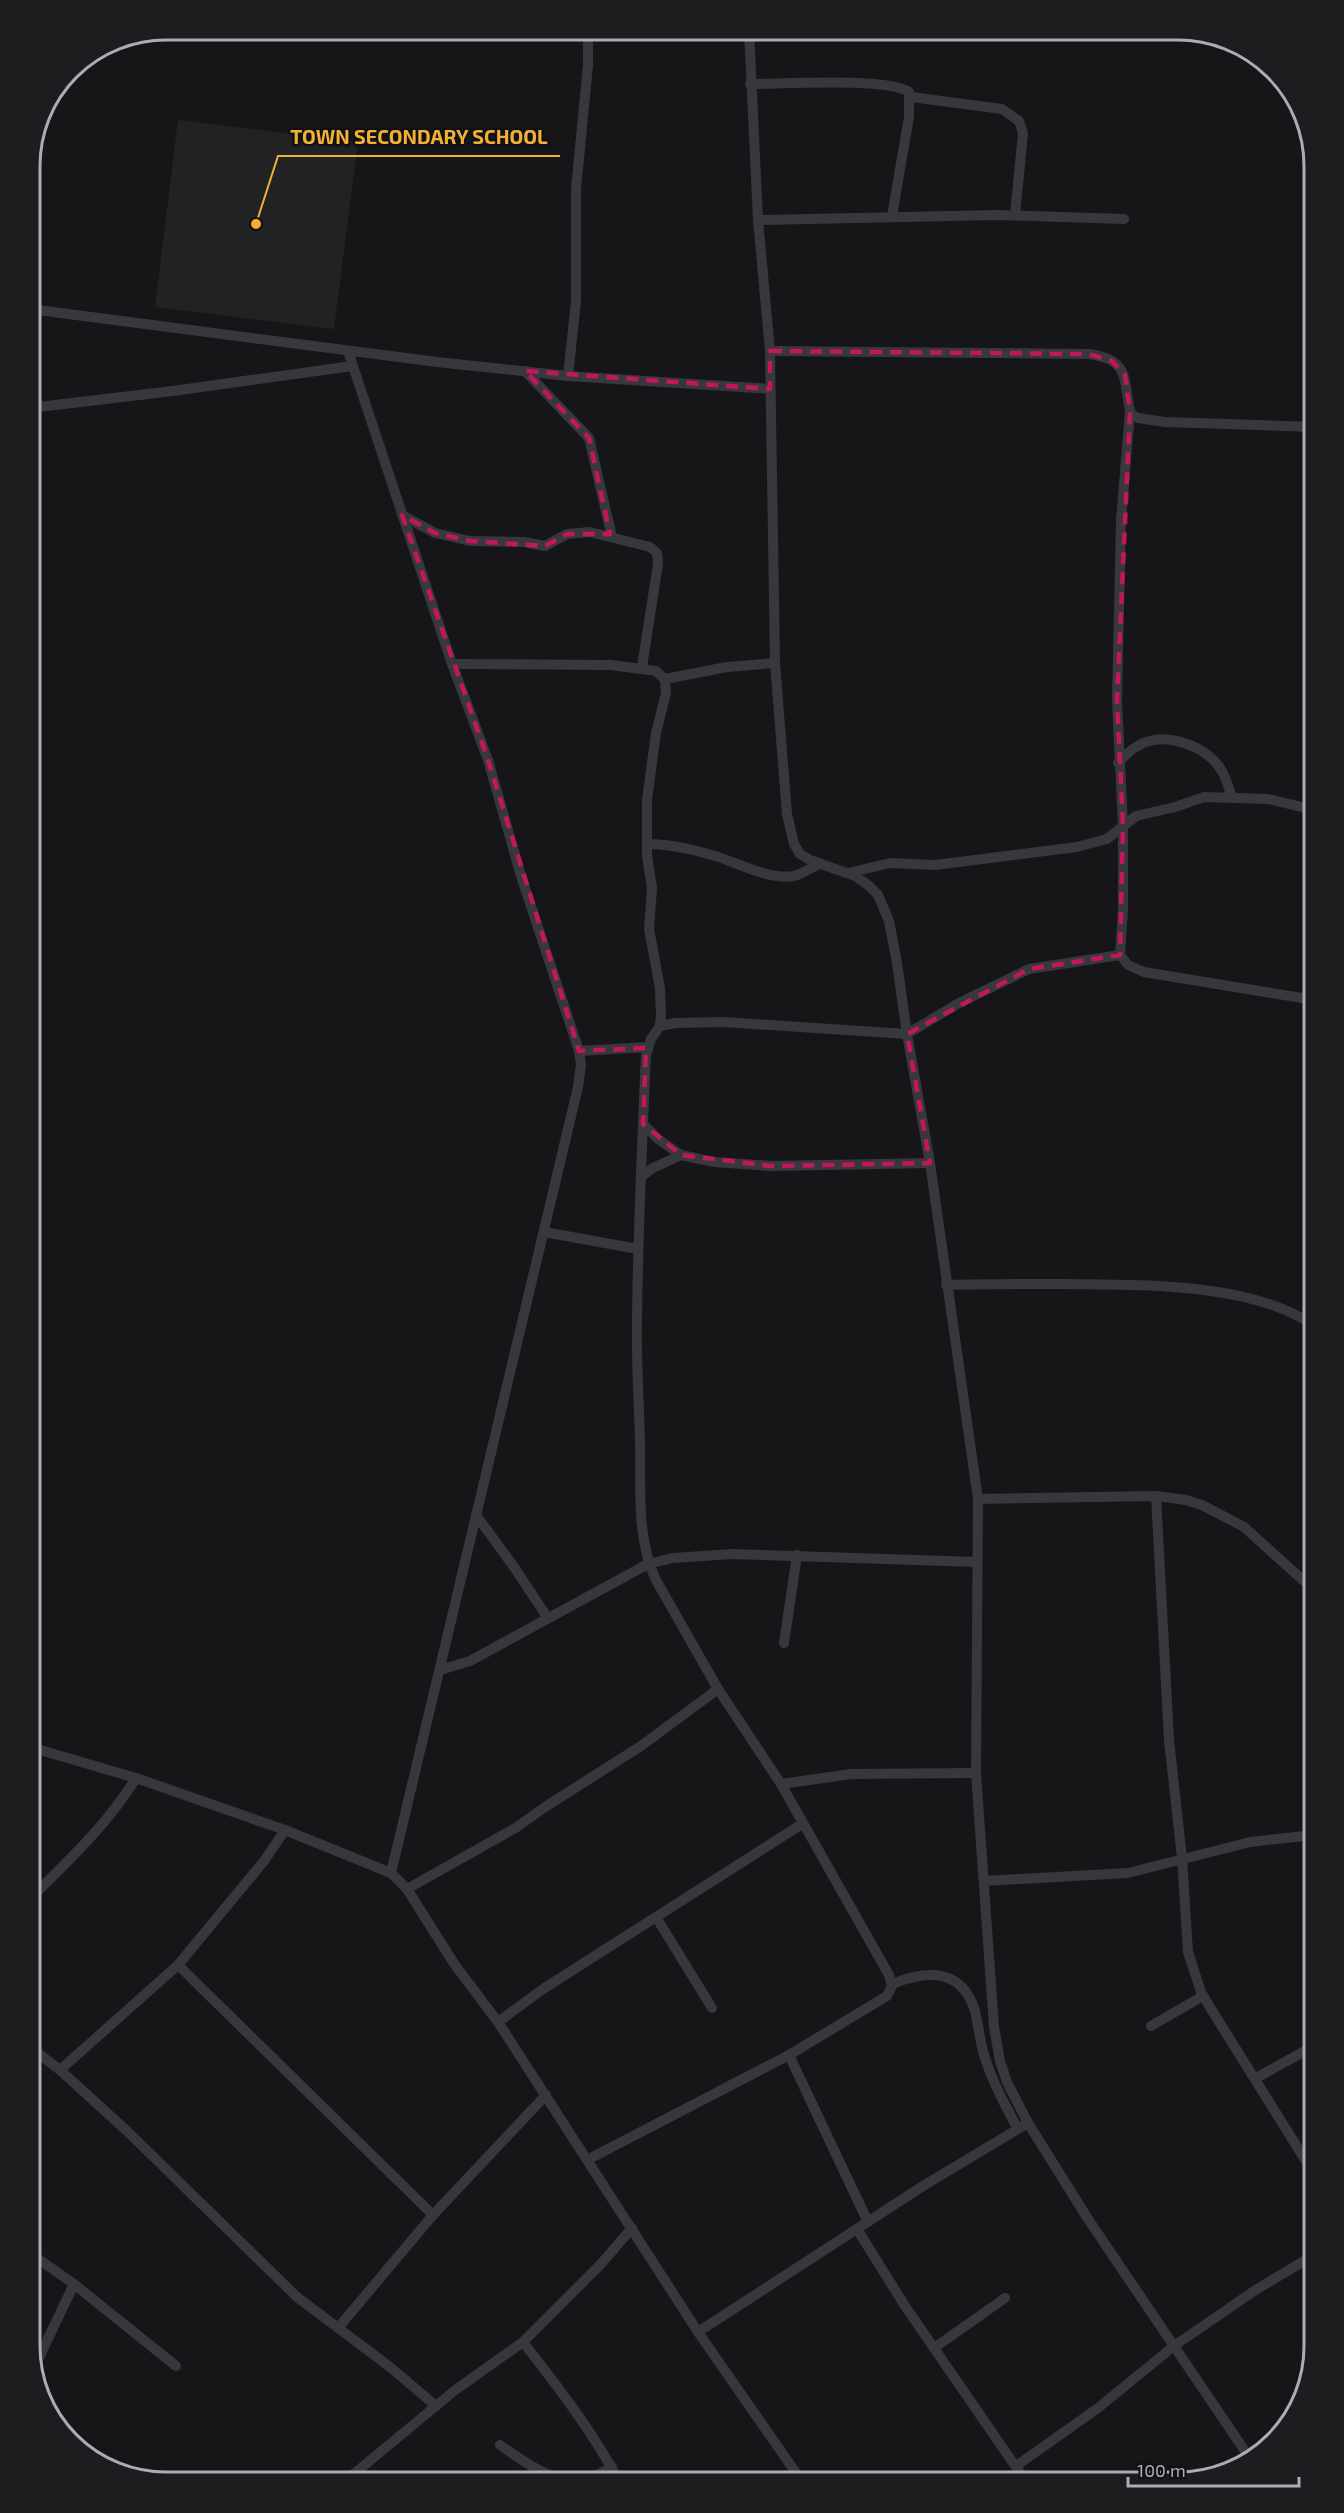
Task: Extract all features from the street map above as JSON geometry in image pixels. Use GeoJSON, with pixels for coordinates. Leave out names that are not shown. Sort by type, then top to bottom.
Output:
{"type":"FeatureCollection","features":[{"type":"Feature","properties":{"kind":"street"},"geometry":{"type":"LineString","coordinates":[[568,376],[576,301],[576,189],[588,65],[588,40]]}},
{"type":"Feature","properties":{"kind":"street"},"geometry":{"type":"LineString","coordinates":[[749,41],[758,220],[770,351],[775,536],[775,663],[784,782],[792,837],[800,854],[819,864],[848,873],[868,885],[885,907],[897,963],[930,1163],[978,1499],[976,1773],[994,2027],[1000,2061],[1007,2082],[1028,2123],[1088,2219],[1246,2452]]}},
{"type":"Feature","properties":{"kind":"street"},"geometry":{"type":"LineString","coordinates":[[750,84],[854,83],[892,86],[908,90],[911,97],[907,137],[892,216]]}},
{"type":"Feature","properties":{"kind":"street"},"geometry":{"type":"LineString","coordinates":[[911,97],[1002,109],[1019,121],[1023,133],[1015,215]]}},
{"type":"Feature","properties":{"kind":"street"},"geometry":{"type":"LineString","coordinates":[[758,220],[1015,215],[1124,219]]}},
{"type":"Feature","properties":{"kind":"street"},"geometry":{"type":"LineString","coordinates":[[41,310],[348,351],[568,376],[770,389]]}},
{"type":"Feature","properties":{"kind":"street"},"geometry":{"type":"LineString","coordinates":[[348,351],[452,663],[488,760],[521,876],[579,1051],[581,1064],[578,1088],[391,1873]]}},
{"type":"Feature","properties":{"kind":"street"},"geometry":{"type":"LineString","coordinates":[[770,351],[1067,354],[1102,356],[1119,367],[1125,375],[1130,411],[1121,520],[1117,700],[1118,763],[1123,826],[1123,909],[1120,955],[1128,965],[1144,972],[1304,998]]}},
{"type":"Feature","properties":{"kind":"street"},"geometry":{"type":"LineString","coordinates":[[41,407],[352,366]]}},
{"type":"Feature","properties":{"kind":"street"},"geometry":{"type":"LineString","coordinates":[[525,371],[589,438],[612,537]]}},
{"type":"Feature","properties":{"kind":"street"},"geometry":{"type":"LineString","coordinates":[[1130,411],[1138,418],[1165,422],[1304,427]]}},
{"type":"Feature","properties":{"kind":"street"},"geometry":{"type":"LineString","coordinates":[[402,515],[435,533],[470,541],[524,542],[545,546],[560,537],[573,533],[595,532],[651,546],[658,555],[642,668]]}},
{"type":"Feature","properties":{"kind":"street"},"geometry":{"type":"LineString","coordinates":[[452,663],[538,663],[642,668],[656,671],[664,679],[666,693],[656,733],[647,800],[647,862],[652,888],[649,929],[660,988],[660,1026],[648,1047],[638,1249],[637,1321],[641,1481],[648,1564],[718,1689],[781,1784],[892,1984],[892,1989],[887,1996],[789,2055],[587,2160]]}},
{"type":"Feature","properties":{"kind":"street"},"geometry":{"type":"LineString","coordinates":[[664,679],[727,667],[775,663]]}},
{"type":"Feature","properties":{"kind":"street"},"geometry":{"type":"LineString","coordinates":[[1118,763],[1142,744],[1163,740],[1182,742],[1199,749],[1217,764],[1224,774],[1232,798]]}},
{"type":"Feature","properties":{"kind":"street"},"geometry":{"type":"LineString","coordinates":[[848,873],[890,863],[928,865],[1077,848],[1107,839],[1136,816],[1175,807],[1204,797],[1269,799],[1304,808]]}},
{"type":"Feature","properties":{"kind":"street"},"geometry":{"type":"LineString","coordinates":[[648,844],[669,845],[701,852],[780,875],[797,875],[819,864]]}},
{"type":"Feature","properties":{"kind":"street"},"geometry":{"type":"LineString","coordinates":[[660,1026],[676,1023],[744,1023],[907,1034],[968,998],[1023,971],[1120,955]]}},
{"type":"Feature","properties":{"kind":"street"},"geometry":{"type":"LineString","coordinates":[[579,1051],[648,1047]]}},
{"type":"Feature","properties":{"kind":"street"},"geometry":{"type":"LineString","coordinates":[[644,1124],[657,1139],[681,1155],[714,1162],[771,1166],[930,1163]]}},
{"type":"Feature","properties":{"kind":"street"},"geometry":{"type":"LineString","coordinates":[[641,1177],[653,1168],[681,1155]]}},
{"type":"Feature","properties":{"kind":"street"},"geometry":{"type":"LineString","coordinates":[[544,1232],[638,1249]]}},
{"type":"Feature","properties":{"kind":"street"},"geometry":{"type":"LineString","coordinates":[[946,1285],[1086,1284],[1177,1287],[1265,1302],[1282,1308],[1304,1320]]}},
{"type":"Feature","properties":{"kind":"street"},"geometry":{"type":"LineString","coordinates":[[978,1499],[1156,1496],[1186,1500],[1202,1505],[1244,1527],[1304,1581]]}},
{"type":"Feature","properties":{"kind":"street"},"geometry":{"type":"LineString","coordinates":[[1156,1496],[1169,1740],[1182,1858],[1188,1952],[1203,1996],[1304,2157]]}},
{"type":"Feature","properties":{"kind":"street"},"geometry":{"type":"LineString","coordinates":[[476,1515],[520,1574],[547,1617]]}},
{"type":"Feature","properties":{"kind":"street"},"geometry":{"type":"LineString","coordinates":[[440,1670],[470,1660],[648,1564],[673,1558],[712,1555],[797,1555],[977,1562]]}},
{"type":"Feature","properties":{"kind":"street"},"geometry":{"type":"LineString","coordinates":[[784,1643],[797,1555]]}},
{"type":"Feature","properties":{"kind":"street"},"geometry":{"type":"LineString","coordinates":[[407,1889],[517,1827],[641,1746],[718,1689]]}},
{"type":"Feature","properties":{"kind":"street"},"geometry":{"type":"LineString","coordinates":[[40,1749],[136,1778],[285,1830],[391,1873],[407,1889],[455,1965],[498,2022],[698,2332],[795,2472]]}},
{"type":"Feature","properties":{"kind":"street"},"geometry":{"type":"LineString","coordinates":[[781,1784],[851,1774],[976,1773]]}},
{"type":"Feature","properties":{"kind":"street"},"geometry":{"type":"LineString","coordinates":[[40,1889],[103,1824],[136,1778]]}},
{"type":"Feature","properties":{"kind":"street"},"geometry":{"type":"LineString","coordinates":[[498,2022],[543,1989],[802,1824]]}},
{"type":"Feature","properties":{"kind":"street"},"geometry":{"type":"LineString","coordinates":[[60,2070],[178,1965],[264,1861],[285,1830]]}},
{"type":"Feature","properties":{"kind":"street"},"geometry":{"type":"LineString","coordinates":[[984,1881],[1128,1873],[1250,1842],[1304,1836]]}},
{"type":"Feature","properties":{"kind":"street"},"geometry":{"type":"LineString","coordinates":[[656,1917],[712,2008]]}},
{"type":"Feature","properties":{"kind":"street"},"geometry":{"type":"LineString","coordinates":[[178,1965],[433,2215]]}},
{"type":"Feature","properties":{"kind":"street"},"geometry":{"type":"LineString","coordinates":[[892,1984],[916,1976],[939,1975],[955,1980],[965,1991],[975,2011],[985,2060],[1018,2129]]}},
{"type":"Feature","properties":{"kind":"street"},"geometry":{"type":"LineString","coordinates":[[1151,2026],[1203,1996]]}},
{"type":"Feature","properties":{"kind":"street"},"geometry":{"type":"LineString","coordinates":[[1256,2078],[1304,2052]]}},
{"type":"Feature","properties":{"kind":"street"},"geometry":{"type":"LineString","coordinates":[[40,2055],[127,2131],[297,2297],[436,2406]]}},
{"type":"Feature","properties":{"kind":"street"},"geometry":{"type":"LineString","coordinates":[[789,2055],[868,2222]]}},
{"type":"Feature","properties":{"kind":"street"},"geometry":{"type":"LineString","coordinates":[[338,2328],[433,2215],[546,2095]]}},
{"type":"Feature","properties":{"kind":"street"},"geometry":{"type":"LineString","coordinates":[[698,2332],[868,2222],[1028,2123]]}},
{"type":"Feature","properties":{"kind":"street"},"geometry":{"type":"LineString","coordinates":[[356,2472],[482,2370],[523,2342],[601,2264],[632,2228]]}},
{"type":"Feature","properties":{"kind":"street"},"geometry":{"type":"LineString","coordinates":[[857,2229],[934,2348],[1020,2472]]}},
{"type":"Feature","properties":{"kind":"street"},"geometry":{"type":"LineString","coordinates":[[40,2260],[74,2284],[176,2366]]}},
{"type":"Feature","properties":{"kind":"street"},"geometry":{"type":"LineString","coordinates":[[1016,2466],[1098,2409],[1174,2346],[1304,2261]]}},
{"type":"Feature","properties":{"kind":"street"},"geometry":{"type":"LineString","coordinates":[[41,2354],[74,2284]]}},
{"type":"Feature","properties":{"kind":"street"},"geometry":{"type":"LineString","coordinates":[[934,2348],[1005,2298]]}},
{"type":"Feature","properties":{"kind":"street"},"geometry":{"type":"LineString","coordinates":[[523,2342],[561,2391],[614,2472]]}},
{"type":"Feature","properties":{"kind":"street"},"geometry":{"type":"LineString","coordinates":[[500,2445],[537,2469],[546,2472]]}},
{"type":"Feature","properties":{"kind":"street"},"geometry":{"type":"LineString","coordinates":[[602,2472],[612,2467]]}},
{"type":"Feature","properties":{"kind":"highlighted area"},"geometry":{"type":"Polygon","coordinates":[[[770,351],[1089,354],[1112,361],[1125,375],[1130,411],[1117,700],[1123,826],[1120,955],[1029,969],[907,1034],[930,1163],[771,1166],[681,1155],[643,1124],[646,1048],[579,1051],[488,760],[402,515],[435,533],[470,541],[545,546],[567,534],[610,534],[589,438],[525,371],[770,389],[770,351]]]}},
{"type":"Feature","properties":{"kind":"shaded area"},"geometry":{"type":"Polygon","coordinates":[[[178,120],[358,142],[334,329],[155,307],[178,120]]]}},
{"type":"Feature","properties":{"kind":"place","name":"TOWN SECONDARY SCHOOL"},"geometry":{"type":"Point","coordinates":[256,224]}}]}
